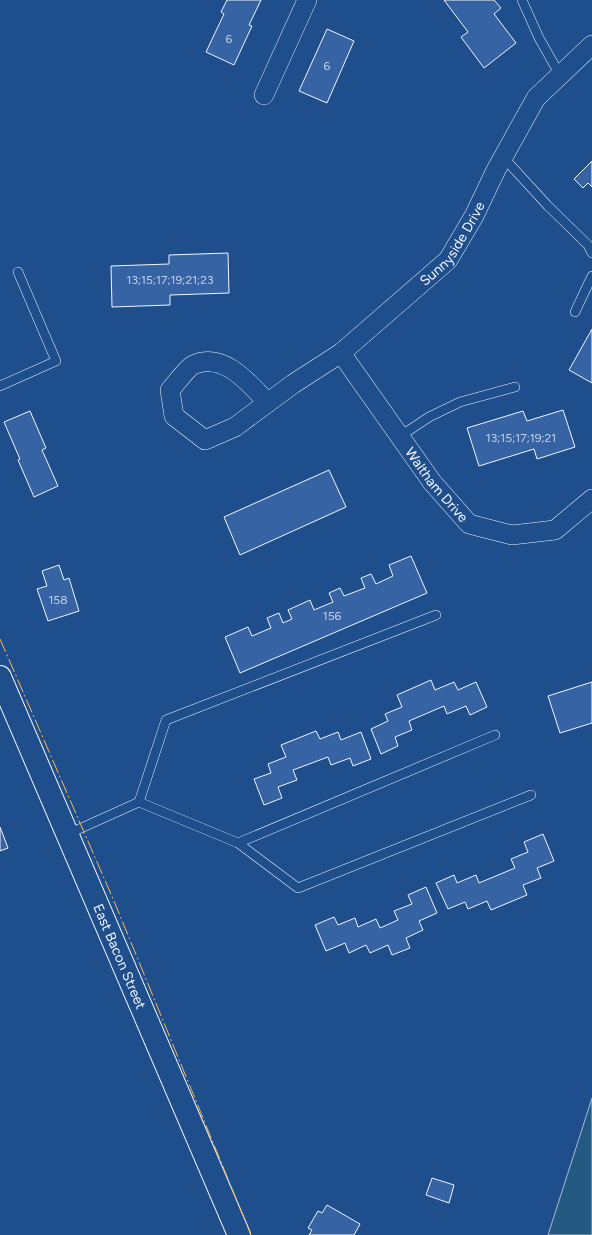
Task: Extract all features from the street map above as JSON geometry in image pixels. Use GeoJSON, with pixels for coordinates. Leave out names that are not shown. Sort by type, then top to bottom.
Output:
{"type":"FeatureCollection","features":[{"type":"Feature","properties":{"kind":"main road","name":"East Bacon Street"},"geometry":{"type":"LineString","coordinates":[[0,677],[239,1235]]}},
{"type":"Feature","properties":{"kind":"street"},"geometry":{"type":"LineString","coordinates":[[264,95],[307,0]]}},
{"type":"Feature","properties":{"kind":"street","name":"Sunnyside Drive"},"geometry":{"type":"LineString","coordinates":[[267,402],[242,376],[216,362],[192,366],[170,390],[174,416],[205,440],[235,427],[267,402],[341,353],[448,260],[474,216],[504,156],[536,98],[592,45]]}},
{"type":"Feature","properties":{"kind":"street","name":"Waltham Drive"},"geometry":{"type":"LineString","coordinates":[[341,353],[432,482],[469,524],[512,535],[555,530],[592,499]]}},
{"type":"Feature","properties":{"kind":"lane"},"geometry":{"type":"LineString","coordinates":[[522,0],[539,38],[560,75]]}},
{"type":"Feature","properties":{"kind":"lane"},"geometry":{"type":"LineString","coordinates":[[504,156],[548,206],[588,245],[592,253]]}},
{"type":"Feature","properties":{"kind":"lane"},"geometry":{"type":"LineString","coordinates":[[0,386],[56,361],[18,272]]}},
{"type":"Feature","properties":{"kind":"lane"},"geometry":{"type":"LineString","coordinates":[[575,312],[592,276]]}},
{"type":"Feature","properties":{"kind":"lane"},"geometry":{"type":"LineString","coordinates":[[400,436],[430,417],[460,402],[515,387]]}},
{"type":"Feature","properties":{"kind":"lane"},"geometry":{"type":"LineString","coordinates":[[139,802],[166,720],[436,615]]}},
{"type":"Feature","properties":{"kind":"lane"},"geometry":{"type":"LineString","coordinates":[[238,843],[495,735]]}},
{"type":"Feature","properties":{"kind":"lane"},"geometry":{"type":"LineString","coordinates":[[68,834],[139,802],[238,843],[298,888],[532,795]]}},
{"type":"Feature","properties":{"kind":"shaded area"},"geometry":{"type":"Polygon","coordinates":[[[592,1098],[592,1235],[548,1235],[592,1098]]]}},
{"type":"Feature","properties":{"kind":"building"},"geometry":{"type":"Polygon","coordinates":[[[227,0],[261,0],[249,25],[252,26],[234,65],[206,52],[224,14],[221,12],[227,0]]]}},
{"type":"Feature","properties":{"kind":"building"},"geometry":{"type":"Polygon","coordinates":[[[444,0],[494,0],[501,8],[494,14],[516,43],[484,68],[461,37],[468,32],[444,0]]]}},
{"type":"Feature","properties":{"kind":"building"},"geometry":{"type":"Polygon","coordinates":[[[327,29],[354,41],[327,103],[299,91],[327,29]]]}},
{"type":"Feature","properties":{"kind":"building"},"geometry":{"type":"Polygon","coordinates":[[[592,161],[592,187],[588,183],[583,188],[574,179],[592,161]]]}},
{"type":"Feature","properties":{"kind":"building"},"geometry":{"type":"Polygon","coordinates":[[[228,253],[229,293],[170,295],[170,305],[112,307],[111,266],[169,264],[169,255],[228,253]]]}},
{"type":"Feature","properties":{"kind":"building"},"geometry":{"type":"Polygon","coordinates":[[[592,329],[592,383],[569,370],[592,329]]]}},
{"type":"Feature","properties":{"kind":"building"},"geometry":{"type":"Polygon","coordinates":[[[563,410],[575,447],[537,459],[534,449],[479,466],[467,428],[523,411],[527,421],[563,410]]]}},
{"type":"Feature","properties":{"kind":"building"},"geometry":{"type":"Polygon","coordinates":[[[30,411],[46,448],[42,450],[58,486],[34,497],[4,422],[30,411]]]}},
{"type":"Feature","properties":{"kind":"building"},"geometry":{"type":"Polygon","coordinates":[[[329,470],[346,507],[240,555],[224,517],[329,470]]]}},
{"type":"Feature","properties":{"kind":"building"},"geometry":{"type":"Polygon","coordinates":[[[411,556],[427,593],[240,673],[225,637],[248,627],[252,636],[271,628],[267,618],[279,613],[283,623],[292,619],[288,610],[310,600],[314,610],[333,602],[329,593],[340,588],[344,596],[365,588],[361,578],[371,574],[376,584],[393,576],[389,565],[411,556]]]}},
{"type":"Feature","properties":{"kind":"building"},"geometry":{"type":"Polygon","coordinates":[[[59,565],[64,580],[69,578],[79,611],[48,621],[37,589],[47,586],[42,571],[59,565]]]}},
{"type":"Feature","properties":{"kind":"building"},"geometry":{"type":"Polygon","coordinates":[[[431,680],[435,690],[454,682],[458,690],[476,682],[487,707],[470,715],[466,706],[447,714],[444,706],[409,721],[412,730],[395,737],[398,746],[381,754],[371,729],[388,721],[385,714],[402,707],[397,695],[431,680]]]}},
{"type":"Feature","properties":{"kind":"building"},"geometry":{"type":"Polygon","coordinates":[[[592,682],[592,723],[560,733],[548,696],[592,682]]]}},
{"type":"Feature","properties":{"kind":"building"},"geometry":{"type":"Polygon","coordinates":[[[316,731],[320,739],[338,732],[341,740],[361,732],[371,759],[353,766],[350,758],[331,765],[328,757],[293,770],[297,780],[278,787],[282,798],[264,805],[254,779],[271,773],[268,764],[286,757],[281,745],[316,731]]]}},
{"type":"Feature","properties":{"kind":"building"},"geometry":{"type":"Polygon","coordinates":[[[0,827],[8,848],[0,851],[0,827]]]}},
{"type":"Feature","properties":{"kind":"building"},"geometry":{"type":"Polygon","coordinates":[[[543,834],[554,861],[537,868],[541,878],[523,885],[527,895],[491,910],[487,901],[468,909],[465,902],[448,909],[436,883],[454,875],[457,883],[476,875],[479,883],[515,868],[511,859],[528,852],[524,842],[543,834]]]}},
{"type":"Feature","properties":{"kind":"building"},"geometry":{"type":"Polygon","coordinates":[[[426,887],[437,913],[419,921],[423,930],[406,938],[410,948],[392,955],[388,945],[370,953],[366,945],[349,953],[345,943],[326,951],[315,925],[334,917],[338,925],[355,918],[358,927],[376,919],[380,928],[398,920],[394,911],[412,904],[408,895],[426,887]]]}},
{"type":"Feature","properties":{"kind":"building"},"geometry":{"type":"Polygon","coordinates":[[[432,1178],[454,1185],[449,1203],[426,1195],[432,1178]]]}},
{"type":"Feature","properties":{"kind":"building"},"geometry":{"type":"Polygon","coordinates":[[[327,1205],[360,1224],[354,1235],[309,1235],[312,1230],[308,1228],[318,1211],[322,1213],[327,1205]]]}},
{"type":"Feature","properties":{"kind":"power"},"geometry":{"type":"LineString","coordinates":[[0,639],[114,901],[251,1235]]}}]}
